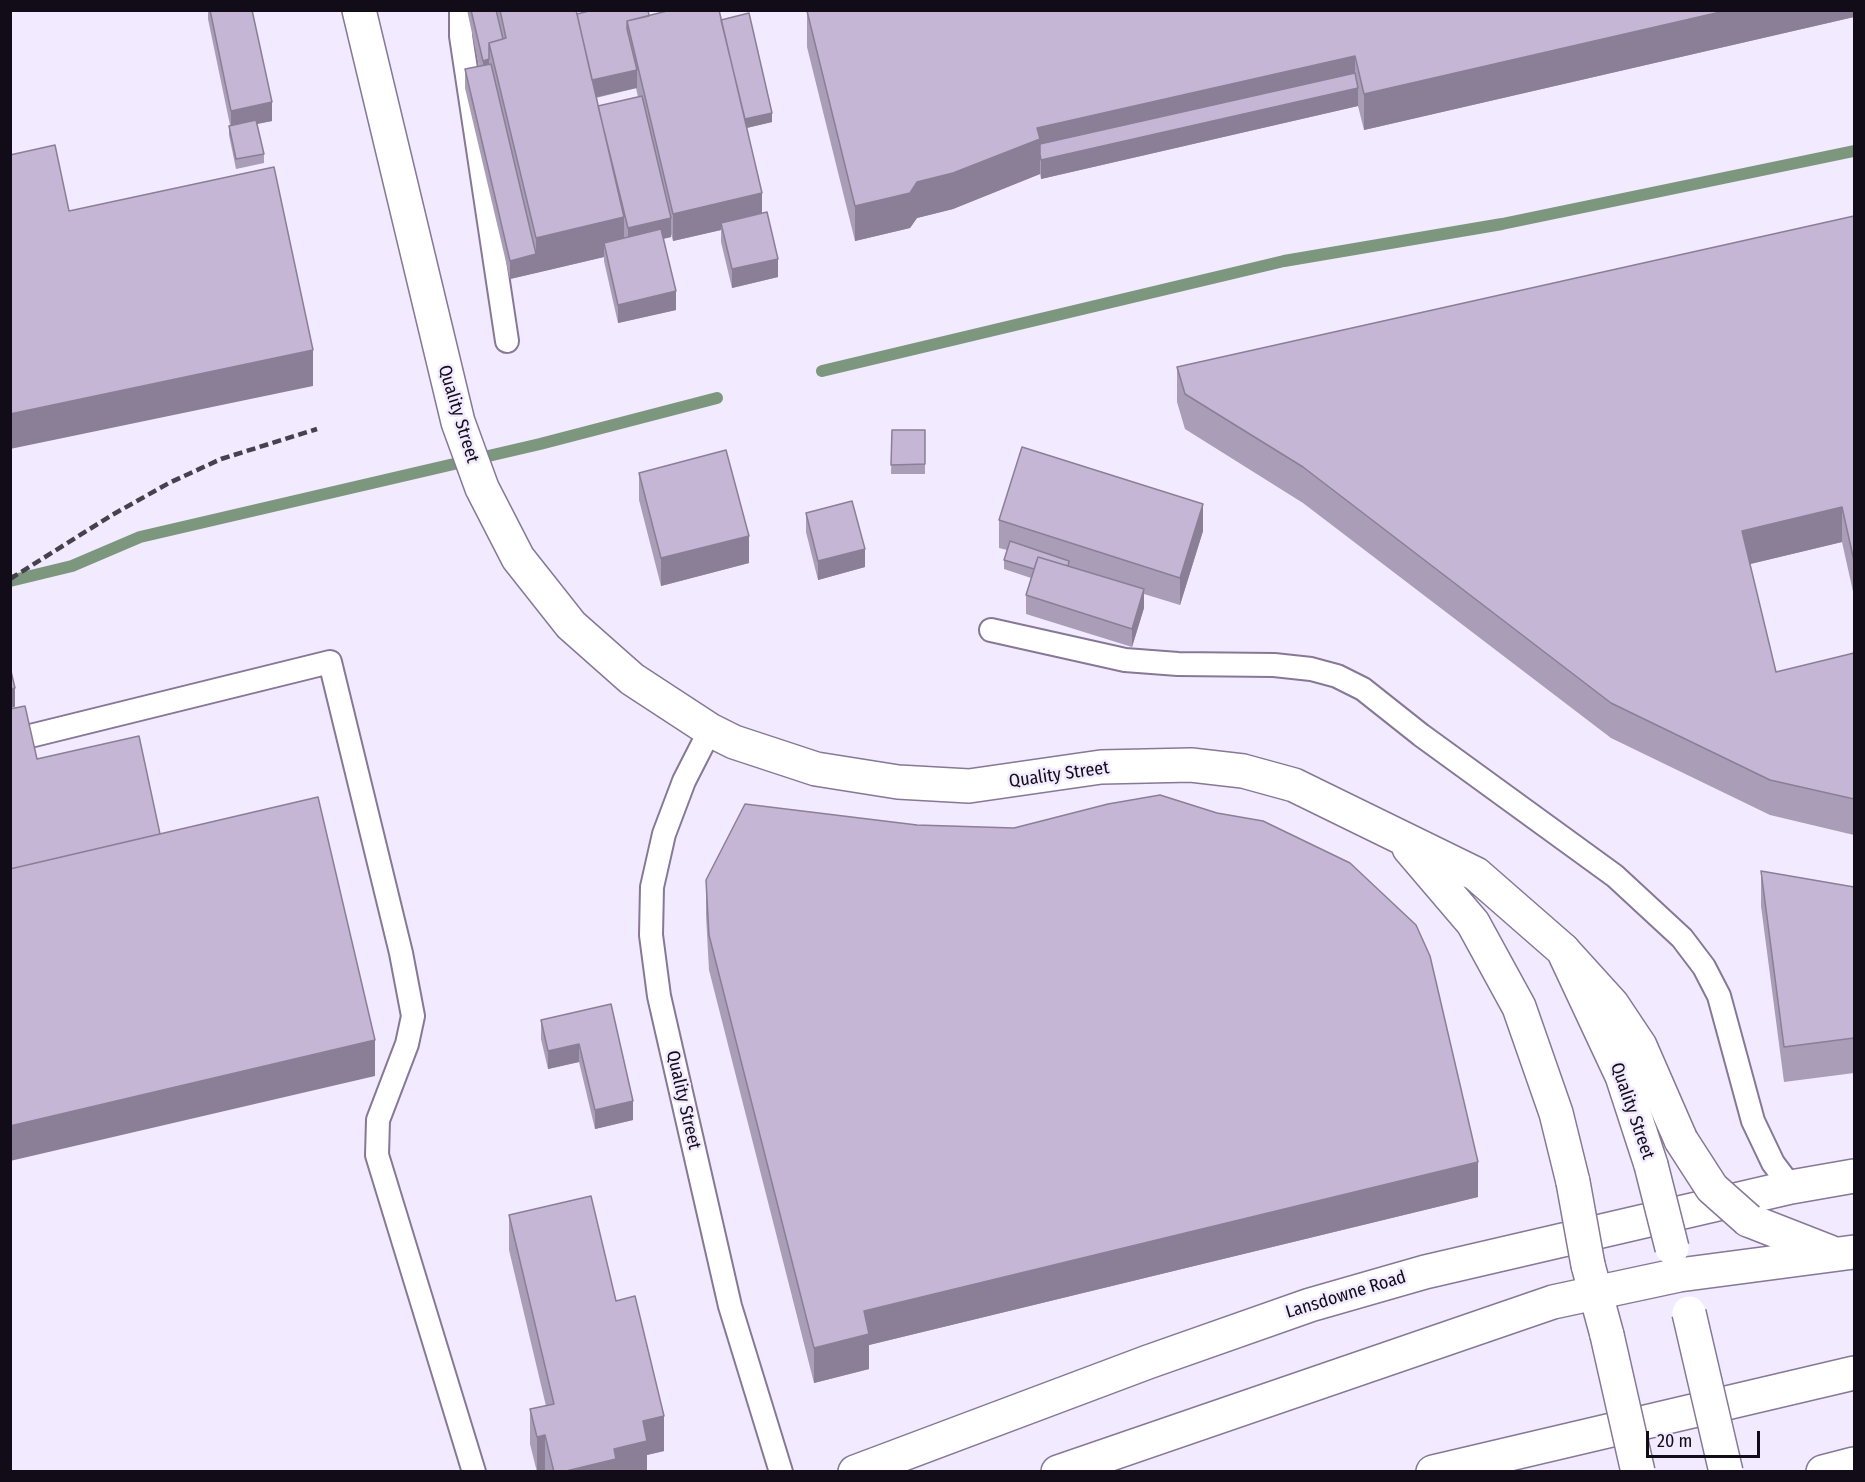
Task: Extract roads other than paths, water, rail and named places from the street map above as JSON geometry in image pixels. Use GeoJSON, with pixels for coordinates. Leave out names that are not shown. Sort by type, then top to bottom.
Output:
{"type":"FeatureCollection","features":[{"type":"Feature","properties":{"kind":"main road","name":"Quality Street"},"geometry":{"type":"LineString","coordinates":[[359,10],[458,422],[482,488],[518,558],[571,625],[632,679],[710,730],[734,742],[816,769],[898,783],[969,786],[1101,767],[1191,765],[1243,771],[1294,785],[1402,840],[1476,874],[1563,950],[1622,1076],[1651,1165],[1726,1472]]}},
{"type":"Feature","properties":{"kind":"main road","name":"Quality Street"},"geometry":{"type":"LineString","coordinates":[[1402,840],[1473,923],[1519,1007],[1556,1113],[1638,1472]]}},
{"type":"Feature","properties":{"kind":"main road"},"geometry":{"type":"LineString","coordinates":[[1563,950],[1612,1004],[1640,1046],[1681,1140],[1712,1188],[1748,1220],[1844,1252]]}},
{"type":"Feature","properties":{"kind":"main road","name":"Lansdowne Road"},"geometry":{"type":"LineString","coordinates":[[855,1472],[1148,1362],[1310,1305],[1425,1272],[1791,1187],[1854,1176]]}},
{"type":"Feature","properties":{"kind":"main road"},"geometry":{"type":"LineString","coordinates":[[1058,1472],[1553,1302],[1593,1279],[1675,1262],[1844,1252]]}},
{"type":"Feature","properties":{"kind":"main road"},"geometry":{"type":"LineString","coordinates":[[1433,1472],[1854,1373]]}},
{"type":"Feature","properties":{"kind":"main road"},"geometry":{"type":"LineString","coordinates":[[1823,1472],[1854,1464]]}},
{"type":"Feature","properties":{"kind":"lane"},"geometry":{"type":"LineString","coordinates":[[461,10],[461,36],[507,341]]}},
{"type":"Feature","properties":{"kind":"lane"},"geometry":{"type":"LineString","coordinates":[[991,630],[1125,660],[1178,664],[1274,665],[1311,669],[1337,676],[1363,688],[1421,735],[1615,876],[1682,938],[1704,967],[1719,996],[1753,1121],[1773,1163],[1791,1187]]}},
{"type":"Feature","properties":{"kind":"lane"},"geometry":{"type":"LineString","coordinates":[[10,741],[330,662],[402,953],[413,1016],[407,1044],[378,1120],[377,1155],[474,1472]]}},
{"type":"Feature","properties":{"kind":"lane","name":"Quality Street"},"geometry":{"type":"LineString","coordinates":[[710,730],[684,781],[664,834],[652,887],[651,935],[659,996],[730,1306],[781,1472]]}},
{"type":"Feature","properties":{"kind":"waterway"},"geometry":{"type":"LineString","coordinates":[[822,371],[1284,261],[1502,224],[1854,151]]}},
{"type":"Feature","properties":{"kind":"waterway"},"geometry":{"type":"LineString","coordinates":[[10,581],[72,566],[140,537],[540,444],[717,398]]}},
{"type":"Feature","properties":{"kind":"railway"},"geometry":{"type":"LineString","coordinates":[[10,579],[112,515],[169,483],[221,459],[317,429]]}}]}
